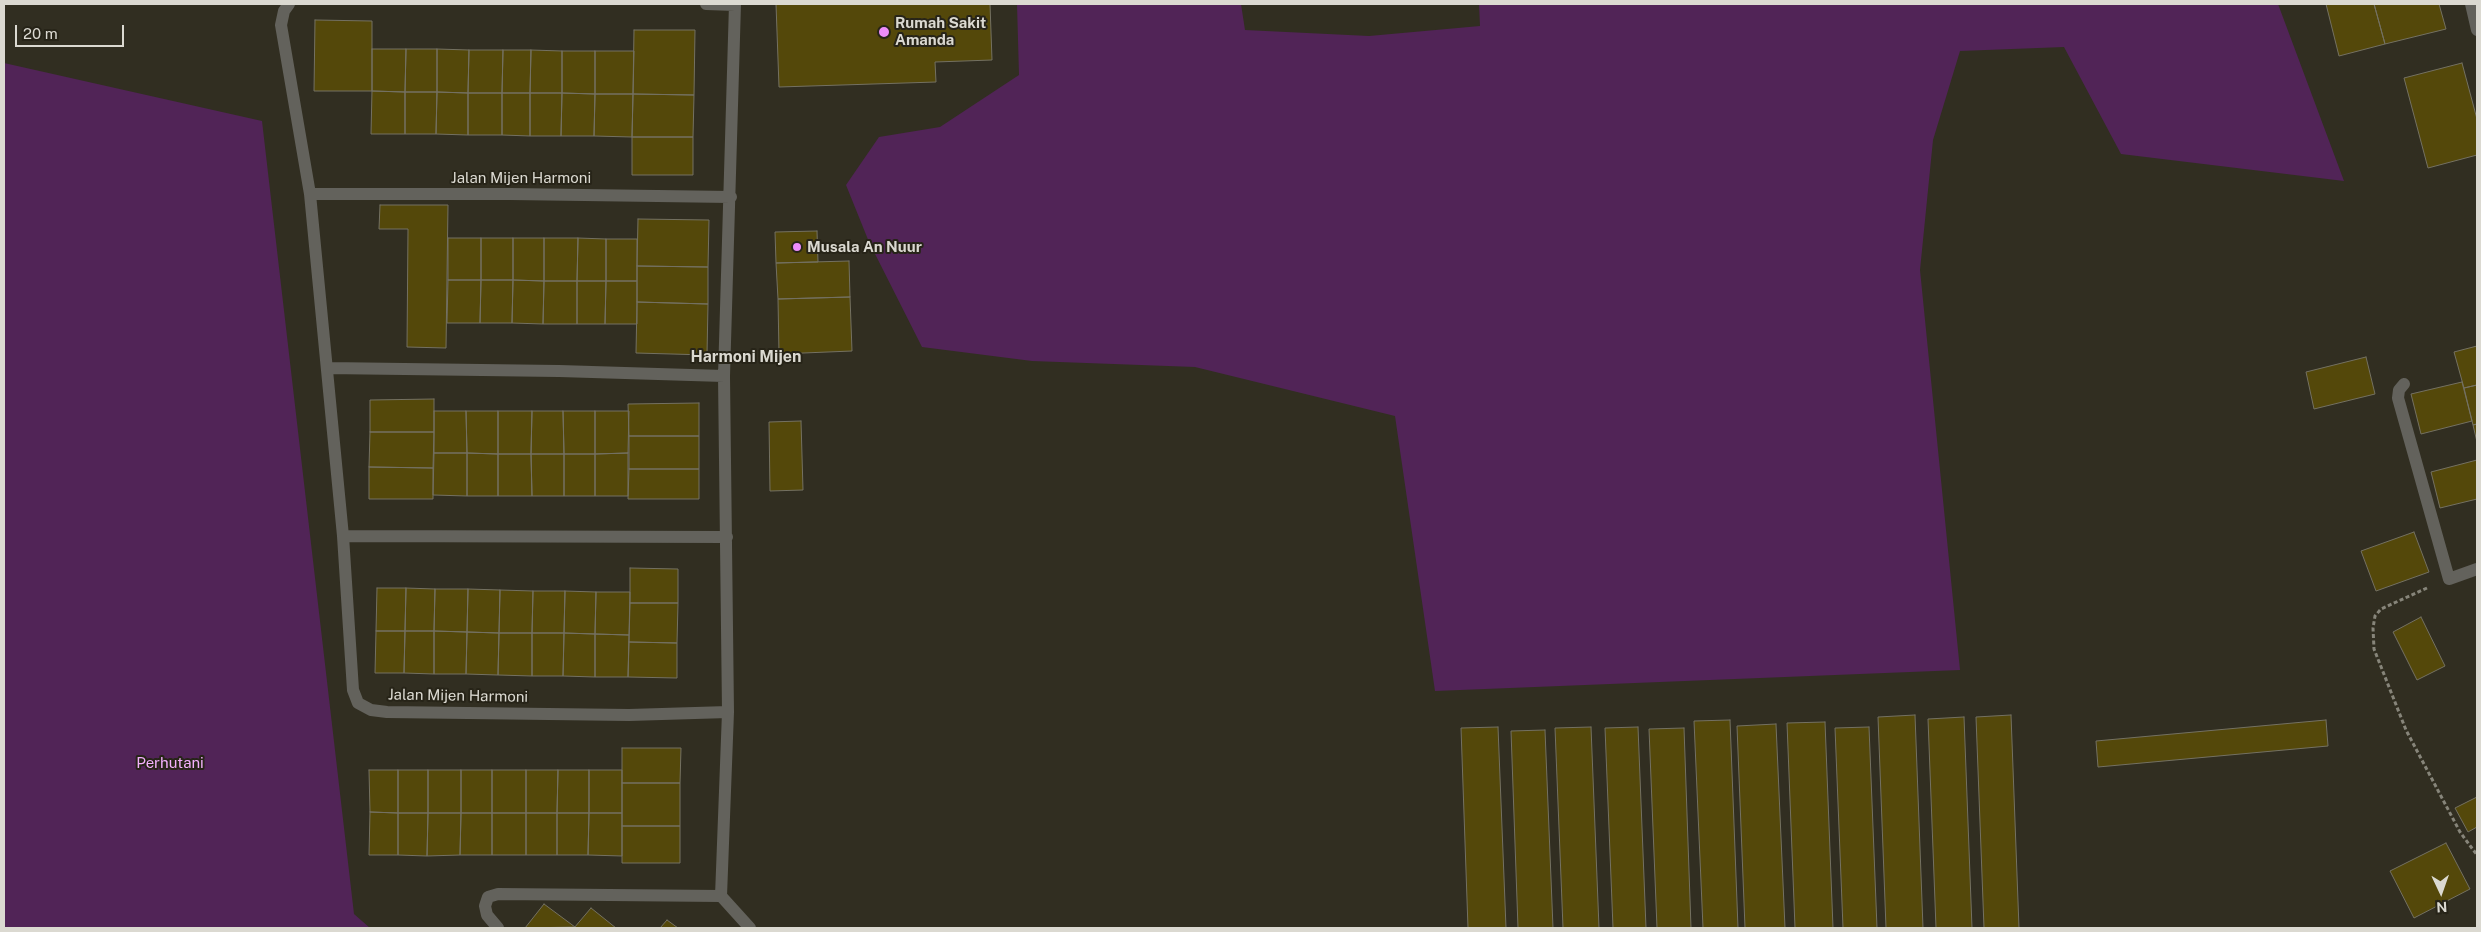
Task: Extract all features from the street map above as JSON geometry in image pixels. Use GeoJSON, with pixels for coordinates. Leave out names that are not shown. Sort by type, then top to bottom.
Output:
{"type":"FeatureCollection","features":[{"type":"Feature","properties":{"kind":"street","name":"Jalan Mijen Harmoni"},"geometry":{"type":"LineString","coordinates":[[289,4],[284,11],[281,25],[310,194],[343,536],[353,690],[358,703],[371,710],[387,712],[629,715],[728,712]]}},
{"type":"Feature","properties":{"kind":"street"},"geometry":{"type":"LineString","coordinates":[[706,4],[735,4],[731,197],[724,376],[728,712],[721,896],[750,928]]}},
{"type":"Feature","properties":{"kind":"street"},"geometry":{"type":"LineString","coordinates":[[2471,4],[2477,30]]}},
{"type":"Feature","properties":{"kind":"street","name":"Jalan Mijen Harmoni"},"geometry":{"type":"LineString","coordinates":[[310,194],[731,197]]}},
{"type":"Feature","properties":{"kind":"street"},"geometry":{"type":"LineString","coordinates":[[327,368],[559,371],[724,376]]}},
{"type":"Feature","properties":{"kind":"street"},"geometry":{"type":"LineString","coordinates":[[2404,384],[2399,390],[2398,398],[2417,472],[2449,579],[2477,569]]}},
{"type":"Feature","properties":{"kind":"street"},"geometry":{"type":"LineString","coordinates":[[343,536],[727,537]]}},
{"type":"Feature","properties":{"kind":"street"},"geometry":{"type":"LineString","coordinates":[[498,928],[487,915],[484,906],[488,897],[498,894],[721,896]]}},
{"type":"Feature","properties":{"kind":"path"},"geometry":{"type":"LineString","coordinates":[[2449,579],[2381,609],[2375,616],[2373,628],[2374,649],[2406,730],[2460,832],[2477,855]]}},
{"type":"Feature","properties":{"kind":"green space"},"geometry":{"type":"Polygon","coordinates":[[[1017,4],[1241,4],[1245,30],[1369,36],[1480,26],[1479,4],[2278,4],[2344,181],[2121,154],[2064,47],[1960,51],[1933,140],[1920,270],[1960,670],[1435,691],[1395,416],[1195,367],[1032,361],[922,347],[869,242],[846,185],[879,137],[940,127],[1019,75],[1017,4]]]}},
{"type":"Feature","properties":{"kind":"green space","name":"Perhutani"},"geometry":{"type":"Polygon","coordinates":[[[4,63],[262,121],[354,914],[370,928],[4,928],[4,63]]]}},
{"type":"Feature","properties":{"kind":"building","name":"Rumah Sakit Amanda"},"geometry":{"type":"Polygon","coordinates":[[[776,4],[990,4],[992,60],[935,62],[936,82],[779,87],[776,4]]]}},
{"type":"Feature","properties":{"kind":"building"},"geometry":{"type":"Polygon","coordinates":[[[2326,4],[2374,4],[2385,44],[2339,56],[2326,4]]]}},
{"type":"Feature","properties":{"kind":"building"},"geometry":{"type":"Polygon","coordinates":[[[2374,4],[2439,4],[2446,29],[2385,44],[2374,4]]]}},
{"type":"Feature","properties":{"kind":"building"},"geometry":{"type":"Polygon","coordinates":[[[315,20],[372,21],[372,91],[314,91],[315,20]]]}},
{"type":"Feature","properties":{"kind":"building"},"geometry":{"type":"Polygon","coordinates":[[[634,30],[695,30],[694,95],[633,94],[634,30]]]}},
{"type":"Feature","properties":{"kind":"building"},"geometry":{"type":"Polygon","coordinates":[[[372,49],[406,49],[405,92],[372,91],[372,49]]]}},
{"type":"Feature","properties":{"kind":"building"},"geometry":{"type":"Polygon","coordinates":[[[406,49],[437,49],[437,92],[405,92],[406,49]]]}},
{"type":"Feature","properties":{"kind":"building"},"geometry":{"type":"Polygon","coordinates":[[[437,49],[469,50],[468,93],[437,92],[437,49]]]}},
{"type":"Feature","properties":{"kind":"building"},"geometry":{"type":"Polygon","coordinates":[[[469,50],[503,50],[502,93],[468,93],[469,50]]]}},
{"type":"Feature","properties":{"kind":"building"},"geometry":{"type":"Polygon","coordinates":[[[503,50],[531,50],[530,93],[502,93],[503,50]]]}},
{"type":"Feature","properties":{"kind":"building"},"geometry":{"type":"Polygon","coordinates":[[[531,50],[562,51],[562,93],[530,93],[531,50]]]}},
{"type":"Feature","properties":{"kind":"building"},"geometry":{"type":"Polygon","coordinates":[[[562,51],[595,51],[595,94],[562,93],[562,51]]]}},
{"type":"Feature","properties":{"kind":"building"},"geometry":{"type":"Polygon","coordinates":[[[595,51],[634,51],[633,94],[595,94],[595,51]]]}},
{"type":"Feature","properties":{"kind":"building"},"geometry":{"type":"Polygon","coordinates":[[[2462,63],[2477,119],[2477,155],[2428,168],[2404,78],[2462,63]]]}},
{"type":"Feature","properties":{"kind":"building"},"geometry":{"type":"Polygon","coordinates":[[[372,91],[405,92],[405,134],[371,134],[372,91]]]}},
{"type":"Feature","properties":{"kind":"building"},"geometry":{"type":"Polygon","coordinates":[[[405,92],[437,92],[436,134],[405,134],[405,92]]]}},
{"type":"Feature","properties":{"kind":"building"},"geometry":{"type":"Polygon","coordinates":[[[437,92],[468,93],[468,135],[436,134],[437,92]]]}},
{"type":"Feature","properties":{"kind":"building"},"geometry":{"type":"Polygon","coordinates":[[[468,93],[502,93],[502,135],[468,135],[468,93]]]}},
{"type":"Feature","properties":{"kind":"building"},"geometry":{"type":"Polygon","coordinates":[[[502,93],[530,93],[530,136],[502,135],[502,93]]]}},
{"type":"Feature","properties":{"kind":"building"},"geometry":{"type":"Polygon","coordinates":[[[530,93],[562,93],[561,136],[530,136],[530,93]]]}},
{"type":"Feature","properties":{"kind":"building"},"geometry":{"type":"Polygon","coordinates":[[[562,93],[595,94],[594,136],[561,136],[562,93]]]}},
{"type":"Feature","properties":{"kind":"building"},"geometry":{"type":"Polygon","coordinates":[[[595,94],[633,94],[632,137],[594,136],[595,94]]]}},
{"type":"Feature","properties":{"kind":"building"},"geometry":{"type":"Polygon","coordinates":[[[633,94],[694,95],[693,137],[632,137],[633,94]]]}},
{"type":"Feature","properties":{"kind":"building"},"geometry":{"type":"Polygon","coordinates":[[[632,137],[693,137],[693,175],[632,175],[632,137]]]}},
{"type":"Feature","properties":{"kind":"building"},"geometry":{"type":"Polygon","coordinates":[[[380,205],[448,205],[446,348],[407,347],[408,229],[379,229],[380,205]]]}},
{"type":"Feature","properties":{"kind":"building"},"geometry":{"type":"Polygon","coordinates":[[[638,219],[709,220],[708,267],[637,266],[638,219]]]}},
{"type":"Feature","properties":{"kind":"building","name":"Musala An Nuur"},"geometry":{"type":"Polygon","coordinates":[[[817,231],[818,262],[776,263],[775,232],[817,231]]]}},
{"type":"Feature","properties":{"kind":"building"},"geometry":{"type":"Polygon","coordinates":[[[448,238],[481,238],[481,280],[448,280],[448,238]]]}},
{"type":"Feature","properties":{"kind":"building"},"geometry":{"type":"Polygon","coordinates":[[[481,238],[513,238],[513,280],[481,280],[481,238]]]}},
{"type":"Feature","properties":{"kind":"building"},"geometry":{"type":"Polygon","coordinates":[[[513,238],[544,238],[544,281],[513,280],[513,238]]]}},
{"type":"Feature","properties":{"kind":"building"},"geometry":{"type":"Polygon","coordinates":[[[544,238],[578,238],[577,281],[544,281],[544,238]]]}},
{"type":"Feature","properties":{"kind":"building"},"geometry":{"type":"Polygon","coordinates":[[[578,238],[606,239],[606,281],[577,281],[578,238]]]}},
{"type":"Feature","properties":{"kind":"building"},"geometry":{"type":"Polygon","coordinates":[[[606,239],[637,239],[637,281],[606,281],[606,239]]]}},
{"type":"Feature","properties":{"kind":"building"},"geometry":{"type":"Polygon","coordinates":[[[849,261],[850,297],[778,299],[776,263],[849,261]]]}},
{"type":"Feature","properties":{"kind":"building"},"geometry":{"type":"Polygon","coordinates":[[[637,266],[708,267],[708,304],[637,302],[637,266]]]}},
{"type":"Feature","properties":{"kind":"building"},"geometry":{"type":"Polygon","coordinates":[[[448,280],[481,280],[480,323],[447,323],[448,280]]]}},
{"type":"Feature","properties":{"kind":"building"},"geometry":{"type":"Polygon","coordinates":[[[481,280],[513,280],[512,323],[480,323],[481,280]]]}},
{"type":"Feature","properties":{"kind":"building"},"geometry":{"type":"Polygon","coordinates":[[[513,280],[544,281],[543,324],[512,323],[513,280]]]}},
{"type":"Feature","properties":{"kind":"building"},"geometry":{"type":"Polygon","coordinates":[[[544,281],[577,281],[577,324],[543,324],[544,281]]]}},
{"type":"Feature","properties":{"kind":"building"},"geometry":{"type":"Polygon","coordinates":[[[577,281],[606,281],[605,324],[577,324],[577,281]]]}},
{"type":"Feature","properties":{"kind":"building"},"geometry":{"type":"Polygon","coordinates":[[[606,281],[637,281],[637,324],[605,324],[606,281]]]}},
{"type":"Feature","properties":{"kind":"building"},"geometry":{"type":"Polygon","coordinates":[[[850,297],[852,351],[779,354],[778,299],[850,297]]]}},
{"type":"Feature","properties":{"kind":"building"},"geometry":{"type":"Polygon","coordinates":[[[637,302],[708,304],[707,355],[636,353],[637,302]]]}},
{"type":"Feature","properties":{"kind":"building"},"geometry":{"type":"Polygon","coordinates":[[[2477,346],[2477,385],[2464,388],[2454,352],[2477,346]]]}},
{"type":"Feature","properties":{"kind":"building"},"geometry":{"type":"Polygon","coordinates":[[[2366,357],[2375,394],[2314,409],[2306,372],[2366,357]]]}},
{"type":"Feature","properties":{"kind":"building"},"geometry":{"type":"Polygon","coordinates":[[[2462,382],[2472,421],[2421,434],[2411,394],[2462,382]]]}},
{"type":"Feature","properties":{"kind":"building"},"geometry":{"type":"Polygon","coordinates":[[[2477,385],[2477,424],[2473,425],[2464,388],[2477,385]]]}},
{"type":"Feature","properties":{"kind":"building"},"geometry":{"type":"Polygon","coordinates":[[[434,399],[434,432],[370,432],[370,400],[434,399]]]}},
{"type":"Feature","properties":{"kind":"building"},"geometry":{"type":"Polygon","coordinates":[[[699,403],[699,436],[629,436],[628,404],[699,403]]]}},
{"type":"Feature","properties":{"kind":"building"},"geometry":{"type":"Polygon","coordinates":[[[434,411],[466,411],[467,453],[434,453],[434,411]]]}},
{"type":"Feature","properties":{"kind":"building"},"geometry":{"type":"Polygon","coordinates":[[[466,411],[498,411],[498,454],[467,453],[466,411]]]}},
{"type":"Feature","properties":{"kind":"building"},"geometry":{"type":"Polygon","coordinates":[[[498,411],[532,411],[531,454],[498,454],[498,411]]]}},
{"type":"Feature","properties":{"kind":"building"},"geometry":{"type":"Polygon","coordinates":[[[532,411],[563,411],[564,454],[531,454],[532,411]]]}},
{"type":"Feature","properties":{"kind":"building"},"geometry":{"type":"Polygon","coordinates":[[[563,411],[595,411],[595,454],[564,454],[563,411]]]}},
{"type":"Feature","properties":{"kind":"building"},"geometry":{"type":"Polygon","coordinates":[[[595,411],[629,411],[628,453],[595,454],[595,411]]]}},
{"type":"Feature","properties":{"kind":"building"},"geometry":{"type":"Polygon","coordinates":[[[801,421],[803,490],[770,491],[769,422],[801,421]]]}},
{"type":"Feature","properties":{"kind":"building"},"geometry":{"type":"Polygon","coordinates":[[[2477,424],[2477,442],[2473,425],[2477,424]]]}},
{"type":"Feature","properties":{"kind":"building"},"geometry":{"type":"Polygon","coordinates":[[[370,432],[434,432],[433,468],[369,467],[370,432]]]}},
{"type":"Feature","properties":{"kind":"building"},"geometry":{"type":"Polygon","coordinates":[[[629,436],[699,436],[699,469],[629,469],[629,436]]]}},
{"type":"Feature","properties":{"kind":"building"},"geometry":{"type":"Polygon","coordinates":[[[434,453],[467,453],[467,496],[433,495],[434,453]]]}},
{"type":"Feature","properties":{"kind":"building"},"geometry":{"type":"Polygon","coordinates":[[[467,453],[498,454],[498,496],[467,496],[467,453]]]}},
{"type":"Feature","properties":{"kind":"building"},"geometry":{"type":"Polygon","coordinates":[[[628,453],[628,496],[595,496],[595,454],[628,453]]]}},
{"type":"Feature","properties":{"kind":"building"},"geometry":{"type":"Polygon","coordinates":[[[498,454],[531,454],[532,496],[498,496],[498,454]]]}},
{"type":"Feature","properties":{"kind":"building"},"geometry":{"type":"Polygon","coordinates":[[[531,454],[564,454],[564,496],[532,496],[531,454]]]}},
{"type":"Feature","properties":{"kind":"building"},"geometry":{"type":"Polygon","coordinates":[[[564,454],[595,454],[595,496],[564,496],[564,454]]]}},
{"type":"Feature","properties":{"kind":"building"},"geometry":{"type":"Polygon","coordinates":[[[2477,460],[2477,499],[2440,508],[2431,472],[2477,460]]]}},
{"type":"Feature","properties":{"kind":"building"},"geometry":{"type":"Polygon","coordinates":[[[369,467],[433,468],[433,499],[369,499],[369,467]]]}},
{"type":"Feature","properties":{"kind":"building"},"geometry":{"type":"Polygon","coordinates":[[[629,469],[699,469],[699,499],[628,499],[629,469]]]}},
{"type":"Feature","properties":{"kind":"building"},"geometry":{"type":"Polygon","coordinates":[[[2414,532],[2429,572],[2376,591],[2361,551],[2414,532]]]}},
{"type":"Feature","properties":{"kind":"building"},"geometry":{"type":"Polygon","coordinates":[[[630,568],[678,569],[678,603],[630,603],[630,568]]]}},
{"type":"Feature","properties":{"kind":"building"},"geometry":{"type":"Polygon","coordinates":[[[377,588],[406,588],[405,631],[376,631],[377,588]]]}},
{"type":"Feature","properties":{"kind":"building"},"geometry":{"type":"Polygon","coordinates":[[[406,588],[435,589],[434,631],[405,631],[406,588]]]}},
{"type":"Feature","properties":{"kind":"building"},"geometry":{"type":"Polygon","coordinates":[[[435,589],[468,589],[467,632],[434,631],[435,589]]]}},
{"type":"Feature","properties":{"kind":"building"},"geometry":{"type":"Polygon","coordinates":[[[468,589],[500,590],[499,633],[467,632],[468,589]]]}},
{"type":"Feature","properties":{"kind":"building"},"geometry":{"type":"Polygon","coordinates":[[[500,590],[533,591],[532,633],[499,633],[500,590]]]}},
{"type":"Feature","properties":{"kind":"building"},"geometry":{"type":"Polygon","coordinates":[[[533,591],[565,591],[564,633],[532,633],[533,591]]]}},
{"type":"Feature","properties":{"kind":"building"},"geometry":{"type":"Polygon","coordinates":[[[565,591],[596,592],[595,634],[564,633],[565,591]]]}},
{"type":"Feature","properties":{"kind":"building"},"geometry":{"type":"Polygon","coordinates":[[[596,592],[630,592],[629,635],[595,634],[596,592]]]}},
{"type":"Feature","properties":{"kind":"building"},"geometry":{"type":"Polygon","coordinates":[[[630,603],[678,603],[677,643],[629,642],[630,603]]]}},
{"type":"Feature","properties":{"kind":"building"},"geometry":{"type":"Polygon","coordinates":[[[2421,617],[2445,666],[2417,680],[2393,632],[2421,617]]]}},
{"type":"Feature","properties":{"kind":"building"},"geometry":{"type":"Polygon","coordinates":[[[376,631],[405,631],[404,673],[375,673],[376,631]]]}},
{"type":"Feature","properties":{"kind":"building"},"geometry":{"type":"Polygon","coordinates":[[[405,631],[434,631],[434,674],[404,673],[405,631]]]}},
{"type":"Feature","properties":{"kind":"building"},"geometry":{"type":"Polygon","coordinates":[[[434,631],[467,632],[466,674],[434,674],[434,631]]]}},
{"type":"Feature","properties":{"kind":"building"},"geometry":{"type":"Polygon","coordinates":[[[467,632],[499,633],[498,675],[466,674],[467,632]]]}},
{"type":"Feature","properties":{"kind":"building"},"geometry":{"type":"Polygon","coordinates":[[[499,633],[532,633],[532,676],[498,675],[499,633]]]}},
{"type":"Feature","properties":{"kind":"building"},"geometry":{"type":"Polygon","coordinates":[[[532,633],[564,633],[563,676],[532,676],[532,633]]]}},
{"type":"Feature","properties":{"kind":"building"},"geometry":{"type":"Polygon","coordinates":[[[564,633],[595,634],[595,677],[563,676],[564,633]]]}},
{"type":"Feature","properties":{"kind":"building"},"geometry":{"type":"Polygon","coordinates":[[[595,634],[629,635],[628,677],[595,677],[595,634]]]}},
{"type":"Feature","properties":{"kind":"building"},"geometry":{"type":"Polygon","coordinates":[[[629,642],[677,643],[677,678],[628,677],[629,642]]]}},
{"type":"Feature","properties":{"kind":"building"},"geometry":{"type":"Polygon","coordinates":[[[1915,715],[1923,928],[1886,928],[1878,717],[1915,715]]]}},
{"type":"Feature","properties":{"kind":"building"},"geometry":{"type":"Polygon","coordinates":[[[2011,715],[2019,928],[1984,928],[1976,717],[2011,715]]]}},
{"type":"Feature","properties":{"kind":"building"},"geometry":{"type":"Polygon","coordinates":[[[1964,717],[1972,928],[1936,928],[1928,719],[1964,717]]]}},
{"type":"Feature","properties":{"kind":"building"},"geometry":{"type":"Polygon","coordinates":[[[1730,720],[1738,928],[1703,928],[1694,721],[1730,720]]]}},
{"type":"Feature","properties":{"kind":"building"},"geometry":{"type":"Polygon","coordinates":[[[2326,720],[2328,746],[2098,767],[2096,741],[2326,720]]]}},
{"type":"Feature","properties":{"kind":"building"},"geometry":{"type":"Polygon","coordinates":[[[1825,722],[1833,928],[1795,928],[1787,723],[1825,722]]]}},
{"type":"Feature","properties":{"kind":"building"},"geometry":{"type":"Polygon","coordinates":[[[1776,724],[1785,928],[1745,928],[1737,726],[1776,724]]]}},
{"type":"Feature","properties":{"kind":"building"},"geometry":{"type":"Polygon","coordinates":[[[1498,727],[1506,928],[1468,928],[1461,728],[1498,727]]]}},
{"type":"Feature","properties":{"kind":"building"},"geometry":{"type":"Polygon","coordinates":[[[1591,727],[1599,928],[1563,928],[1555,728],[1591,727]]]}},
{"type":"Feature","properties":{"kind":"building"},"geometry":{"type":"Polygon","coordinates":[[[1638,727],[1646,928],[1613,928],[1605,728],[1638,727]]]}},
{"type":"Feature","properties":{"kind":"building"},"geometry":{"type":"Polygon","coordinates":[[[1869,727],[1877,928],[1843,928],[1835,728],[1869,727]]]}},
{"type":"Feature","properties":{"kind":"building"},"geometry":{"type":"Polygon","coordinates":[[[1684,728],[1691,928],[1657,928],[1649,729],[1684,728]]]}},
{"type":"Feature","properties":{"kind":"building"},"geometry":{"type":"Polygon","coordinates":[[[1545,730],[1553,928],[1518,928],[1511,731],[1545,730]]]}},
{"type":"Feature","properties":{"kind":"building"},"geometry":{"type":"Polygon","coordinates":[[[622,748],[681,748],[680,783],[622,783],[622,748]]]}},
{"type":"Feature","properties":{"kind":"building"},"geometry":{"type":"Polygon","coordinates":[[[369,770],[398,770],[398,813],[370,812],[369,770]]]}},
{"type":"Feature","properties":{"kind":"building"},"geometry":{"type":"Polygon","coordinates":[[[398,770],[428,770],[428,813],[398,813],[398,770]]]}},
{"type":"Feature","properties":{"kind":"building"},"geometry":{"type":"Polygon","coordinates":[[[428,770],[461,770],[461,813],[428,813],[428,770]]]}},
{"type":"Feature","properties":{"kind":"building"},"geometry":{"type":"Polygon","coordinates":[[[461,770],[492,770],[492,813],[461,813],[461,770]]]}},
{"type":"Feature","properties":{"kind":"building"},"geometry":{"type":"Polygon","coordinates":[[[492,770],[526,770],[526,813],[492,813],[492,770]]]}},
{"type":"Feature","properties":{"kind":"building"},"geometry":{"type":"Polygon","coordinates":[[[526,770],[558,770],[557,813],[526,813],[526,770]]]}},
{"type":"Feature","properties":{"kind":"building"},"geometry":{"type":"Polygon","coordinates":[[[558,770],[589,770],[589,813],[557,813],[558,770]]]}},
{"type":"Feature","properties":{"kind":"building"},"geometry":{"type":"Polygon","coordinates":[[[589,770],[622,770],[622,813],[589,813],[589,770]]]}},
{"type":"Feature","properties":{"kind":"building"},"geometry":{"type":"Polygon","coordinates":[[[622,783],[680,783],[680,826],[622,826],[622,783]]]}},
{"type":"Feature","properties":{"kind":"building"},"geometry":{"type":"Polygon","coordinates":[[[2477,797],[2477,827],[2468,832],[2455,808],[2477,797]]]}},
{"type":"Feature","properties":{"kind":"building"},"geometry":{"type":"Polygon","coordinates":[[[370,812],[398,813],[398,855],[369,855],[370,812]]]}},
{"type":"Feature","properties":{"kind":"building"},"geometry":{"type":"Polygon","coordinates":[[[398,813],[428,813],[427,856],[398,855],[398,813]]]}},
{"type":"Feature","properties":{"kind":"building"},"geometry":{"type":"Polygon","coordinates":[[[428,813],[461,813],[460,855],[427,856],[428,813]]]}},
{"type":"Feature","properties":{"kind":"building"},"geometry":{"type":"Polygon","coordinates":[[[461,813],[492,813],[492,855],[460,855],[461,813]]]}},
{"type":"Feature","properties":{"kind":"building"},"geometry":{"type":"Polygon","coordinates":[[[492,813],[526,813],[526,855],[492,855],[492,813]]]}},
{"type":"Feature","properties":{"kind":"building"},"geometry":{"type":"Polygon","coordinates":[[[526,813],[557,813],[557,855],[526,855],[526,813]]]}},
{"type":"Feature","properties":{"kind":"building"},"geometry":{"type":"Polygon","coordinates":[[[557,813],[589,813],[588,855],[557,855],[557,813]]]}},
{"type":"Feature","properties":{"kind":"building"},"geometry":{"type":"Polygon","coordinates":[[[589,813],[622,813],[622,856],[588,855],[589,813]]]}},
{"type":"Feature","properties":{"kind":"building"},"geometry":{"type":"Polygon","coordinates":[[[622,826],[680,826],[680,863],[622,863],[622,826]]]}},
{"type":"Feature","properties":{"kind":"building"},"geometry":{"type":"Polygon","coordinates":[[[2446,843],[2470,889],[2414,918],[2390,871],[2446,843]]]}},
{"type":"Feature","properties":{"kind":"building"},"geometry":{"type":"Polygon","coordinates":[[[544,904],[575,927],[525,928],[544,904]]]}},
{"type":"Feature","properties":{"kind":"building"},"geometry":{"type":"Polygon","coordinates":[[[591,908],[616,928],[574,928],[591,908]]]}},
{"type":"Feature","properties":{"kind":"building"},"geometry":{"type":"Polygon","coordinates":[[[667,920],[678,928],[660,928],[667,920]]]}},
{"type":"Feature","properties":{"kind":"place","name":"Rumah Sakit Amanda"},"geometry":{"type":"Point","coordinates":[884,32]}},
{"type":"Feature","properties":{"kind":"place","name":"Musala An Nuur"},"geometry":{"type":"Point","coordinates":[797,247]}},
{"type":"Feature","properties":{"kind":"district","name":"Harmoni Mijen"},"geometry":{"type":"Point","coordinates":[746,357]}}]}
